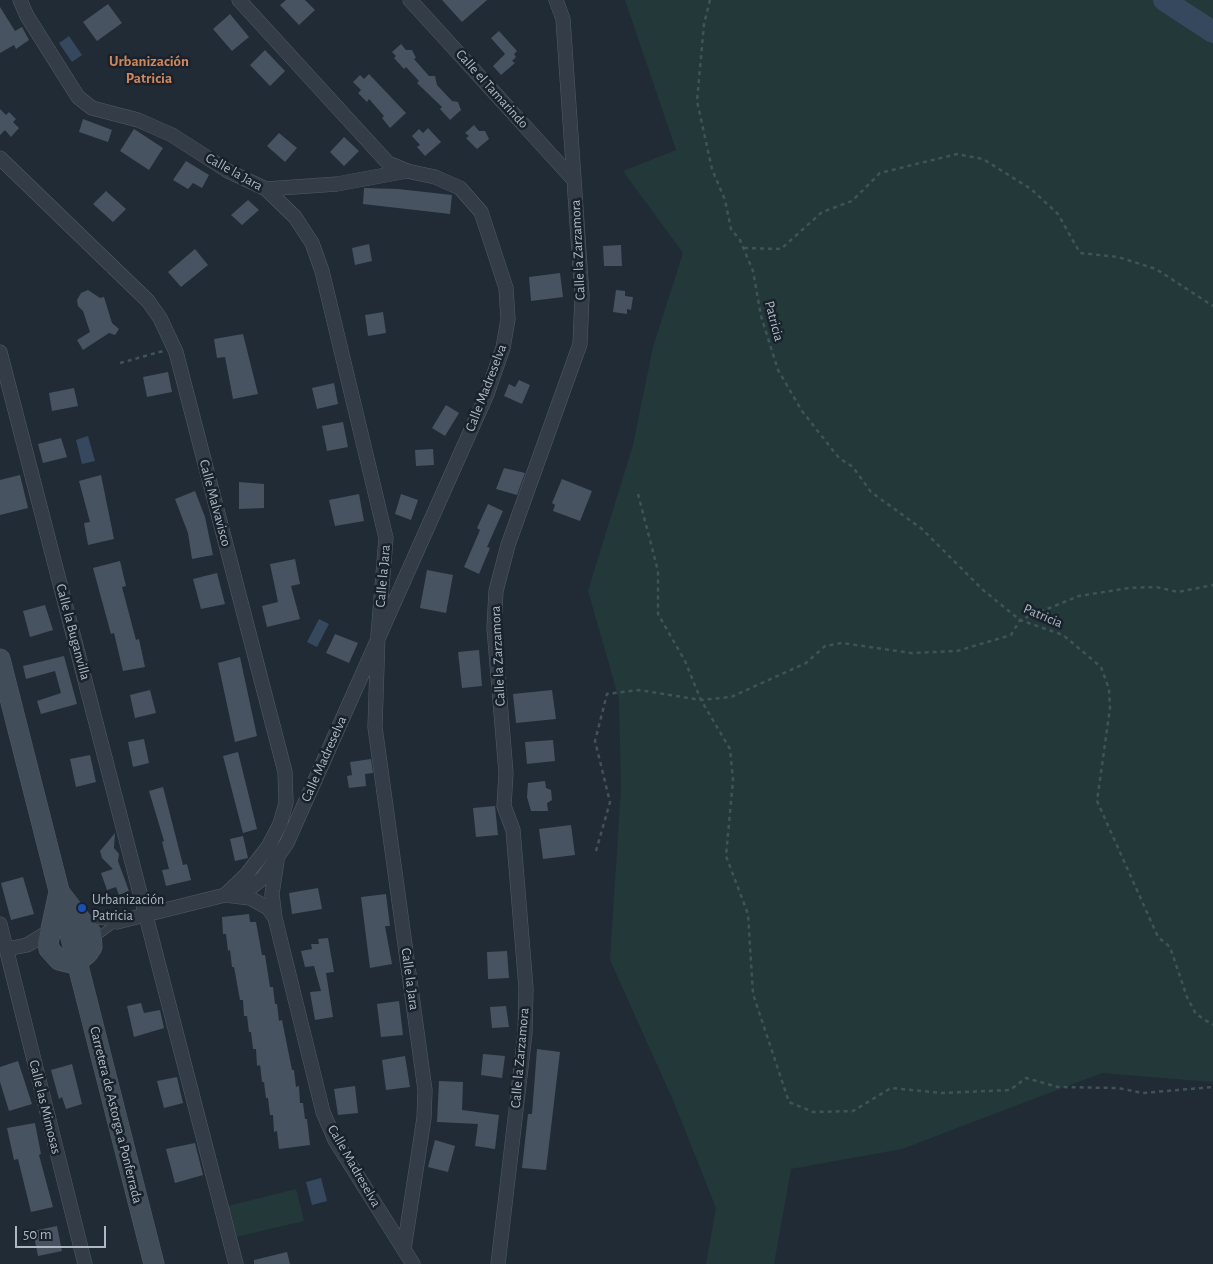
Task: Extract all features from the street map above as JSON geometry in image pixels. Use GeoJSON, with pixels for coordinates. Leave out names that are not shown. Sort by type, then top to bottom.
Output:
{"type":"FeatureCollection","features":[{"type":"Feature","properties":{"kind":"main road","name":"Carretera de Astorga a Ponferrada"},"geometry":{"type":"LineString","coordinates":[[0,659],[59,892],[72,919],[75,954],[154,1264]]}},
{"type":"Feature","properties":{"kind":"main road","name":"Carretera de Astorga a Ponferrada"},"geometry":{"type":"LineString","coordinates":[[59,892],[48,943],[75,954]]}},
{"type":"Feature","properties":{"kind":"main road","name":"Carretera de Astorga a Ponferrada"},"geometry":{"type":"LineString","coordinates":[[72,919],[87,926],[75,954]]}},
{"type":"Feature","properties":{"kind":"main road"},"geometry":{"type":"LineString","coordinates":[[50,931],[56,923],[72,919]]}},
{"type":"Feature","properties":{"kind":"street","name":"Calle la Jara"},"geometry":{"type":"LineString","coordinates":[[20,0],[27,16],[78,96],[92,108],[138,120],[172,135],[228,171],[266,190],[295,217],[312,244],[322,270],[386,538],[378,635],[375,727],[425,1090],[424,1118],[404,1249]]}},
{"type":"Feature","properties":{"kind":"street","name":"Calle Madreselva"},"geometry":{"type":"LineString","coordinates":[[117,922],[146,913],[249,889],[263,878],[278,857],[287,843],[378,635],[487,394],[504,348],[508,320],[506,288],[481,212],[460,188],[435,177],[407,171],[388,163],[239,0]]}},
{"type":"Feature","properties":{"kind":"street","name":"Calle el Tamarindo"},"geometry":{"type":"LineString","coordinates":[[410,0],[573,179]]}},
{"type":"Feature","properties":{"kind":"street","name":"Calle la Zarzamora"},"geometry":{"type":"LineString","coordinates":[[498,1264],[525,1033],[526,988],[513,830],[504,806],[506,773],[494,628],[496,591],[508,545],[580,344],[582,296],[563,19],[556,0]]}},
{"type":"Feature","properties":{"kind":"street","name":"Calle Malvavisco"},"geometry":{"type":"LineString","coordinates":[[0,158],[148,301],[160,318],[174,348],[285,772],[286,803],[280,824],[262,854],[246,875],[225,895]]}},
{"type":"Feature","properties":{"kind":"street"},"geometry":{"type":"LineString","coordinates":[[266,190],[337,184],[407,171]]}},
{"type":"Feature","properties":{"kind":"street","name":"Calle la Buganvilla"},"geometry":{"type":"LineString","coordinates":[[0,352],[236,1264]]}},
{"type":"Feature","properties":{"kind":"street","name":"Calle Madreselva"},"geometry":{"type":"LineString","coordinates":[[278,857],[272,894],[275,918],[323,1112],[335,1140],[413,1264]]}},
{"type":"Feature","properties":{"kind":"street"},"geometry":{"type":"LineString","coordinates":[[225,895],[250,898],[268,908],[275,918]]}},
{"type":"Feature","properties":{"kind":"street","name":"Calle las Mimosas"},"geometry":{"type":"LineString","coordinates":[[0,924],[85,1264]]}},
{"type":"Feature","properties":{"kind":"street"},"geometry":{"type":"LineString","coordinates":[[7,949],[27,945],[50,931]]}},
{"type":"Feature","properties":{"kind":"street"},"geometry":{"type":"LineString","coordinates":[[27,945],[75,954]]}},
{"type":"Feature","properties":{"kind":"lane"},"geometry":{"type":"LineString","coordinates":[[72,919],[117,922]]}},
{"type":"Feature","properties":{"kind":"lane"},"geometry":{"type":"LineString","coordinates":[[75,954],[117,922]]}},
{"type":"Feature","properties":{"kind":"path","name":"Patricia"},"geometry":{"type":"LineString","coordinates":[[710,0],[704,24],[697,101],[712,169],[725,200],[731,229],[744,248],[753,271],[761,316],[778,370],[802,411],[839,458],[853,467],[872,492],[922,529],[983,590],[1020,620],[1063,635],[1101,667],[1109,689],[1110,708],[1096,800],[1158,937],[1170,947],[1187,997],[1196,1014],[1213,1025]]}},
{"type":"Feature","properties":{"kind":"path"},"geometry":{"type":"LineString","coordinates":[[744,248],[781,249],[822,212],[852,201],[880,173],[957,154],[983,159],[1031,189],[1058,214],[1080,253],[1118,257],[1156,269],[1213,306]]}},
{"type":"Feature","properties":{"kind":"path"},"geometry":{"type":"LineString","coordinates":[[120,363],[174,348]]}},
{"type":"Feature","properties":{"kind":"path"},"geometry":{"type":"LineString","coordinates":[[638,494],[658,571],[658,614],[685,661],[701,700],[730,750],[733,780],[726,856],[748,914],[753,994],[790,1102],[813,1112],[853,1112],[891,1088],[942,1093],[1010,1090],[1026,1078],[1058,1086],[1118,1088],[1143,1093],[1213,1087]]}},
{"type":"Feature","properties":{"kind":"path"},"geometry":{"type":"LineString","coordinates":[[596,851],[610,802],[595,741],[607,694],[639,690],[701,700],[731,697],[806,662],[825,646],[842,643],[911,653],[957,651],[1011,635],[1020,620],[1079,596],[1129,588],[1156,587],[1178,592],[1213,585]]}},
{"type":"Feature","properties":{"kind":"green space"},"geometry":{"type":"Polygon","coordinates":[[[625,0],[1213,0],[1213,1082],[1102,1073],[902,1149],[791,1169],[774,1264],[706,1264],[716,1208],[673,1100],[610,960],[621,789],[619,699],[588,591],[633,445],[653,347],[683,253],[623,171],[676,150],[625,0]]]}},
{"type":"Feature","properties":{"kind":"green space"},"geometry":{"type":"Polygon","coordinates":[[[296,1189],[304,1221],[236,1237],[228,1206],[296,1189]]]}},
{"type":"Feature","properties":{"kind":"water"},"geometry":{"type":"Polygon","coordinates":[[[69,36],[82,55],[72,62],[59,43],[69,36]]]}},
{"type":"Feature","properties":{"kind":"water"},"geometry":{"type":"Polygon","coordinates":[[[88,436],[95,461],[82,464],[76,440],[88,436]]]}},
{"type":"Feature","properties":{"kind":"water"},"geometry":{"type":"Polygon","coordinates":[[[319,619],[329,624],[317,647],[307,642],[319,619]]]}},
{"type":"Feature","properties":{"kind":"water"},"geometry":{"type":"Polygon","coordinates":[[[321,1178],[327,1201],[312,1205],[306,1182],[321,1178]]]}},
{"type":"Feature","properties":{"kind":"building"},"geometry":{"type":"Polygon","coordinates":[[[286,0],[305,0],[315,10],[299,25],[280,5],[286,0]]]}},
{"type":"Feature","properties":{"kind":"building"},"geometry":{"type":"Polygon","coordinates":[[[442,0],[487,0],[462,22],[442,0]]]}},
{"type":"Feature","properties":{"kind":"building"},"geometry":{"type":"Polygon","coordinates":[[[108,4],[122,23],[97,41],[83,22],[108,4]]]}},
{"type":"Feature","properties":{"kind":"building"},"geometry":{"type":"Polygon","coordinates":[[[0,7],[15,31],[22,27],[29,40],[16,49],[14,45],[0,53],[0,7]]]}},
{"type":"Feature","properties":{"kind":"building"},"geometry":{"type":"Polygon","coordinates":[[[230,14],[249,37],[232,51],[213,29],[230,14]]]}},
{"type":"Feature","properties":{"kind":"building"},"geometry":{"type":"Polygon","coordinates":[[[499,31],[517,51],[514,54],[516,57],[512,61],[515,63],[501,75],[493,66],[505,54],[491,38],[499,31]]]}},
{"type":"Feature","properties":{"kind":"building"},"geometry":{"type":"Polygon","coordinates":[[[401,44],[406,50],[412,50],[416,58],[414,59],[429,76],[435,76],[437,85],[452,101],[458,102],[461,110],[450,120],[440,109],[442,107],[417,83],[419,81],[406,67],[404,69],[394,58],[396,56],[392,52],[401,44]]]}},
{"type":"Feature","properties":{"kind":"building"},"geometry":{"type":"Polygon","coordinates":[[[265,50],[285,71],[270,86],[250,65],[265,50]]]}},
{"type":"Feature","properties":{"kind":"building"},"geometry":{"type":"Polygon","coordinates":[[[369,74],[406,113],[390,128],[382,118],[384,116],[369,99],[367,102],[358,93],[361,90],[353,82],[360,75],[364,79],[369,74]]]}},
{"type":"Feature","properties":{"kind":"building"},"geometry":{"type":"Polygon","coordinates":[[[0,109],[6,115],[9,112],[16,119],[13,122],[19,128],[11,137],[5,130],[0,135],[0,109]]]}},
{"type":"Feature","properties":{"kind":"building"},"geometry":{"type":"Polygon","coordinates":[[[83,119],[112,130],[108,142],[79,132],[83,119]]]}},
{"type":"Feature","properties":{"kind":"building"},"geometry":{"type":"Polygon","coordinates":[[[474,125],[479,131],[485,131],[489,139],[477,149],[466,138],[469,136],[465,133],[474,125]]]}},
{"type":"Feature","properties":{"kind":"building"},"geometry":{"type":"Polygon","coordinates":[[[428,128],[441,142],[425,156],[417,147],[420,145],[412,136],[419,129],[423,133],[428,128]]]}},
{"type":"Feature","properties":{"kind":"building"},"geometry":{"type":"Polygon","coordinates":[[[134,129],[163,148],[149,170],[120,151],[134,129]]]}},
{"type":"Feature","properties":{"kind":"building"},"geometry":{"type":"Polygon","coordinates":[[[279,133],[297,148],[285,162],[267,146],[279,133]]]}},
{"type":"Feature","properties":{"kind":"building"},"geometry":{"type":"Polygon","coordinates":[[[344,137],[359,151],[344,166],[330,152],[344,137]]]}},
{"type":"Feature","properties":{"kind":"building"},"geometry":{"type":"Polygon","coordinates":[[[186,161],[209,175],[202,188],[193,183],[188,189],[173,180],[186,161]]]}},
{"type":"Feature","properties":{"kind":"building"},"geometry":{"type":"Polygon","coordinates":[[[364,188],[398,189],[452,195],[450,214],[363,204],[364,188]]]}},
{"type":"Feature","properties":{"kind":"building"},"geometry":{"type":"Polygon","coordinates":[[[106,191],[126,209],[113,222],[93,204],[106,191]]]}},
{"type":"Feature","properties":{"kind":"building"},"geometry":{"type":"Polygon","coordinates":[[[248,200],[259,210],[242,225],[231,215],[248,200]]]}},
{"type":"Feature","properties":{"kind":"building"},"geometry":{"type":"Polygon","coordinates":[[[369,244],[372,261],[355,265],[352,248],[369,244]]]}},
{"type":"Feature","properties":{"kind":"building"},"geometry":{"type":"Polygon","coordinates":[[[621,245],[622,266],[604,266],[603,246],[621,245]]]}},
{"type":"Feature","properties":{"kind":"building"},"geometry":{"type":"Polygon","coordinates":[[[195,249],[208,265],[181,287],[168,272],[195,249]]]}},
{"type":"Feature","properties":{"kind":"building"},"geometry":{"type":"Polygon","coordinates":[[[560,273],[563,297],[531,301],[529,277],[560,273]]]}},
{"type":"Feature","properties":{"kind":"building"},"geometry":{"type":"Polygon","coordinates":[[[88,290],[100,298],[104,297],[112,323],[119,329],[115,335],[109,333],[83,350],[77,340],[90,332],[77,300],[81,293],[88,290]]]}},
{"type":"Feature","properties":{"kind":"building"},"geometry":{"type":"Polygon","coordinates":[[[616,290],[625,291],[625,296],[633,297],[631,310],[627,309],[627,314],[613,312],[616,290]]]}},
{"type":"Feature","properties":{"kind":"building"},"geometry":{"type":"Polygon","coordinates":[[[383,312],[386,333],[368,336],[365,315],[383,312]]]}},
{"type":"Feature","properties":{"kind":"building"},"geometry":{"type":"Polygon","coordinates":[[[243,334],[258,394],[233,399],[225,357],[217,358],[214,339],[243,334]]]}},
{"type":"Feature","properties":{"kind":"building"},"geometry":{"type":"Polygon","coordinates":[[[168,372],[172,392],[147,397],[143,377],[168,372]]]}},
{"type":"Feature","properties":{"kind":"building"},"geometry":{"type":"Polygon","coordinates":[[[519,380],[530,385],[522,404],[504,396],[509,384],[515,387],[519,380]]]}},
{"type":"Feature","properties":{"kind":"building"},"geometry":{"type":"Polygon","coordinates":[[[334,383],[338,404],[317,409],[312,388],[334,383]]]}},
{"type":"Feature","properties":{"kind":"building"},"geometry":{"type":"Polygon","coordinates":[[[74,388],[78,406],[52,411],[49,393],[74,388]]]}},
{"type":"Feature","properties":{"kind":"building"},"geometry":{"type":"Polygon","coordinates":[[[446,405],[459,413],[445,436],[432,428],[446,405]]]}},
{"type":"Feature","properties":{"kind":"building"},"geometry":{"type":"Polygon","coordinates":[[[343,422],[348,447],[327,451],[322,426],[343,422]]]}},
{"type":"Feature","properties":{"kind":"building"},"geometry":{"type":"Polygon","coordinates":[[[61,438],[67,457],[43,463],[38,444],[61,438]]]}},
{"type":"Feature","properties":{"kind":"building"},"geometry":{"type":"Polygon","coordinates":[[[433,449],[434,465],[416,466],[415,450],[433,449]]]}},
{"type":"Feature","properties":{"kind":"building"},"geometry":{"type":"Polygon","coordinates":[[[504,468],[525,473],[517,495],[496,489],[504,468]]]}},
{"type":"Feature","properties":{"kind":"building"},"geometry":{"type":"Polygon","coordinates":[[[20,475],[28,508],[0,515],[0,480],[20,475]]]}},
{"type":"Feature","properties":{"kind":"building"},"geometry":{"type":"Polygon","coordinates":[[[101,475],[114,539],[88,545],[84,523],[90,522],[79,481],[101,475]]]}},
{"type":"Feature","properties":{"kind":"building"},"geometry":{"type":"Polygon","coordinates":[[[562,479],[592,491],[580,521],[553,511],[555,505],[552,503],[562,479]]]}},
{"type":"Feature","properties":{"kind":"building"},"geometry":{"type":"Polygon","coordinates":[[[239,482],[264,484],[264,508],[239,509],[239,482]]]}},
{"type":"Feature","properties":{"kind":"building"},"geometry":{"type":"Polygon","coordinates":[[[195,491],[205,517],[213,555],[192,559],[188,533],[175,499],[195,491]]]}},
{"type":"Feature","properties":{"kind":"building"},"geometry":{"type":"Polygon","coordinates":[[[359,494],[364,521],[335,526],[329,500],[359,494]]]}},
{"type":"Feature","properties":{"kind":"building"},"geometry":{"type":"Polygon","coordinates":[[[401,494],[418,500],[411,520],[395,514],[401,494]]]}},
{"type":"Feature","properties":{"kind":"building"},"geometry":{"type":"Polygon","coordinates":[[[488,504],[503,511],[487,547],[490,548],[479,574],[464,567],[480,530],[477,528],[488,504]]]}},
{"type":"Feature","properties":{"kind":"building"},"geometry":{"type":"Polygon","coordinates":[[[295,559],[300,584],[291,586],[300,619],[267,627],[262,606],[278,602],[270,564],[295,559]]]}},
{"type":"Feature","properties":{"kind":"building"},"geometry":{"type":"Polygon","coordinates":[[[120,561],[126,586],[122,587],[136,640],[139,639],[145,667],[123,671],[114,633],[111,634],[93,568],[120,561]]]}},
{"type":"Feature","properties":{"kind":"building"},"geometry":{"type":"Polygon","coordinates":[[[427,570],[453,575],[446,613],[420,608],[427,570]]]}},
{"type":"Feature","properties":{"kind":"building"},"geometry":{"type":"Polygon","coordinates":[[[217,573],[225,604],[201,609],[193,579],[217,573]]]}},
{"type":"Feature","properties":{"kind":"building"},"geometry":{"type":"Polygon","coordinates":[[[45,605],[53,630],[30,637],[23,611],[45,605]]]}},
{"type":"Feature","properties":{"kind":"building"},"geometry":{"type":"Polygon","coordinates":[[[335,634],[358,643],[349,663],[326,653],[335,634]]]}},
{"type":"Feature","properties":{"kind":"building"},"geometry":{"type":"Polygon","coordinates":[[[479,650],[482,686],[462,688],[458,652],[479,650]]]}},
{"type":"Feature","properties":{"kind":"building"},"geometry":{"type":"Polygon","coordinates":[[[64,656],[77,704],[41,714],[37,701],[61,693],[55,671],[26,679],[23,666],[64,656]]]}},
{"type":"Feature","properties":{"kind":"building"},"geometry":{"type":"Polygon","coordinates":[[[240,657],[257,736],[235,742],[218,663],[240,657]]]}},
{"type":"Feature","properties":{"kind":"building"},"geometry":{"type":"Polygon","coordinates":[[[150,690],[156,713],[135,718],[130,695],[150,690]]]}},
{"type":"Feature","properties":{"kind":"building"},"geometry":{"type":"Polygon","coordinates":[[[552,690],[556,719],[516,723],[513,694],[552,690]]]}},
{"type":"Feature","properties":{"kind":"building"},"geometry":{"type":"Polygon","coordinates":[[[144,739],[149,763],[133,767],[128,742],[144,739]]]}},
{"type":"Feature","properties":{"kind":"building"},"geometry":{"type":"Polygon","coordinates":[[[553,740],[555,761],[527,764],[525,742],[553,740]]]}},
{"type":"Feature","properties":{"kind":"building"},"geometry":{"type":"Polygon","coordinates":[[[238,752],[257,829],[243,833],[223,756],[238,752]]]}},
{"type":"Feature","properties":{"kind":"building"},"geometry":{"type":"Polygon","coordinates":[[[90,755],[96,782],[76,787],[70,759],[90,755]]]}},
{"type":"Feature","properties":{"kind":"building"},"geometry":{"type":"Polygon","coordinates":[[[371,759],[373,773],[365,774],[366,786],[349,788],[347,776],[352,775],[350,762],[371,759]]]}},
{"type":"Feature","properties":{"kind":"building"},"geometry":{"type":"Polygon","coordinates":[[[545,781],[546,788],[551,790],[552,800],[547,803],[548,811],[531,811],[527,797],[528,783],[545,781]]]}},
{"type":"Feature","properties":{"kind":"building"},"geometry":{"type":"Polygon","coordinates":[[[163,787],[183,865],[187,864],[191,880],[166,886],[162,870],[169,869],[162,842],[164,841],[149,791],[163,787]]]}},
{"type":"Feature","properties":{"kind":"building"},"geometry":{"type":"Polygon","coordinates":[[[495,806],[498,835],[476,837],[473,808],[495,806]]]}},
{"type":"Feature","properties":{"kind":"building"},"geometry":{"type":"Polygon","coordinates":[[[571,825],[575,855],[543,859],[539,829],[571,825]]]}},
{"type":"Feature","properties":{"kind":"building"},"geometry":{"type":"Polygon","coordinates":[[[115,833],[114,848],[119,854],[118,861],[129,891],[119,895],[116,887],[107,890],[101,873],[113,869],[102,858],[100,851],[115,833]]]}},
{"type":"Feature","properties":{"kind":"building"},"geometry":{"type":"Polygon","coordinates":[[[243,836],[248,858],[235,861],[230,839],[243,836]]]}},
{"type":"Feature","properties":{"kind":"building"},"geometry":{"type":"Polygon","coordinates":[[[23,877],[34,914],[11,920],[1,883],[23,877]]]}},
{"type":"Feature","properties":{"kind":"building"},"geometry":{"type":"Polygon","coordinates":[[[318,888],[322,909],[292,914],[289,893],[318,888]]]}},
{"type":"Feature","properties":{"kind":"building"},"geometry":{"type":"Polygon","coordinates":[[[386,894],[390,926],[385,926],[392,964],[370,968],[361,897],[386,894]]]}},
{"type":"Feature","properties":{"kind":"building"},"geometry":{"type":"Polygon","coordinates":[[[249,914],[250,922],[256,922],[262,955],[265,955],[270,987],[273,987],[279,1021],[282,1020],[292,1070],[294,1070],[296,1087],[299,1086],[300,1103],[303,1103],[305,1119],[307,1119],[310,1145],[279,1149],[277,1131],[274,1132],[273,1115],[270,1115],[260,1065],[257,1066],[256,1049],[253,1049],[247,1016],[244,1016],[243,1000],[240,1000],[230,950],[228,951],[226,934],[223,934],[222,917],[249,914]]]}},
{"type":"Feature","properties":{"kind":"building"},"geometry":{"type":"Polygon","coordinates":[[[328,938],[334,972],[326,973],[333,1017],[315,1020],[310,992],[321,991],[314,966],[305,967],[301,951],[312,949],[311,944],[319,944],[318,939],[328,938]]]}},
{"type":"Feature","properties":{"kind":"building"},"geometry":{"type":"Polygon","coordinates":[[[507,951],[509,978],[488,979],[487,952],[507,951]]]}},
{"type":"Feature","properties":{"kind":"building"},"geometry":{"type":"Polygon","coordinates":[[[399,1001],[403,1035],[381,1037],[377,1004],[399,1001]]]}},
{"type":"Feature","properties":{"kind":"building"},"geometry":{"type":"Polygon","coordinates":[[[141,1003],[144,1013],[160,1010],[164,1028],[134,1037],[127,1006],[141,1003]]]}},
{"type":"Feature","properties":{"kind":"building"},"geometry":{"type":"Polygon","coordinates":[[[506,1006],[509,1027],[492,1028],[490,1007],[506,1006]]]}},
{"type":"Feature","properties":{"kind":"building"},"geometry":{"type":"Polygon","coordinates":[[[537,1049],[560,1052],[546,1170],[522,1168],[528,1114],[532,1114],[537,1049]]]}},
{"type":"Feature","properties":{"kind":"building"},"geometry":{"type":"Polygon","coordinates":[[[483,1054],[505,1056],[502,1078],[481,1075],[483,1054]]]}},
{"type":"Feature","properties":{"kind":"building"},"geometry":{"type":"Polygon","coordinates":[[[405,1056],[410,1087],[386,1090],[382,1060],[405,1056]]]}},
{"type":"Feature","properties":{"kind":"building"},"geometry":{"type":"Polygon","coordinates":[[[18,1061],[32,1104],[9,1111],[0,1082],[0,1067],[18,1061]]]}},
{"type":"Feature","properties":{"kind":"building"},"geometry":{"type":"Polygon","coordinates":[[[72,1064],[82,1104],[66,1109],[62,1097],[59,1099],[51,1070],[72,1064]]]}},
{"type":"Feature","properties":{"kind":"building"},"geometry":{"type":"Polygon","coordinates":[[[177,1077],[183,1103],[164,1108],[157,1081],[177,1077]]]}},
{"type":"Feature","properties":{"kind":"building"},"geometry":{"type":"Polygon","coordinates":[[[439,1081],[463,1082],[462,1110],[499,1115],[495,1149],[475,1146],[478,1124],[437,1122],[439,1081]]]}},
{"type":"Feature","properties":{"kind":"building"},"geometry":{"type":"Polygon","coordinates":[[[355,1086],[358,1113],[338,1115],[334,1089],[355,1086]]]}},
{"type":"Feature","properties":{"kind":"building"},"geometry":{"type":"Polygon","coordinates":[[[35,1123],[41,1154],[39,1155],[53,1207],[31,1212],[18,1159],[14,1160],[7,1128],[35,1123]]]}},
{"type":"Feature","properties":{"kind":"building"},"geometry":{"type":"Polygon","coordinates":[[[435,1140],[455,1146],[448,1172],[428,1167],[435,1140]]]}},
{"type":"Feature","properties":{"kind":"building"},"geometry":{"type":"Polygon","coordinates":[[[195,1143],[203,1175],[175,1183],[166,1149],[195,1143]]]}},
{"type":"Feature","properties":{"kind":"building"},"geometry":{"type":"Polygon","coordinates":[[[57,1226],[62,1251],[38,1256],[33,1231],[57,1226]]]}},
{"type":"Feature","properties":{"kind":"building"},"geometry":{"type":"Polygon","coordinates":[[[287,1252],[290,1264],[254,1264],[254,1260],[287,1252]]]}},
{"type":"Feature","properties":{"kind":"waterway"},"geometry":{"type":"LineString","coordinates":[[1164,0],[1213,32]]}},
{"type":"Feature","properties":{"kind":"place","name":"Urbanización Patricia"},"geometry":{"type":"Point","coordinates":[82,908]}},
{"type":"Feature","properties":{"kind":"district","name":"Urbanización Patricia"},"geometry":{"type":"Point","coordinates":[149,70]}}]}
